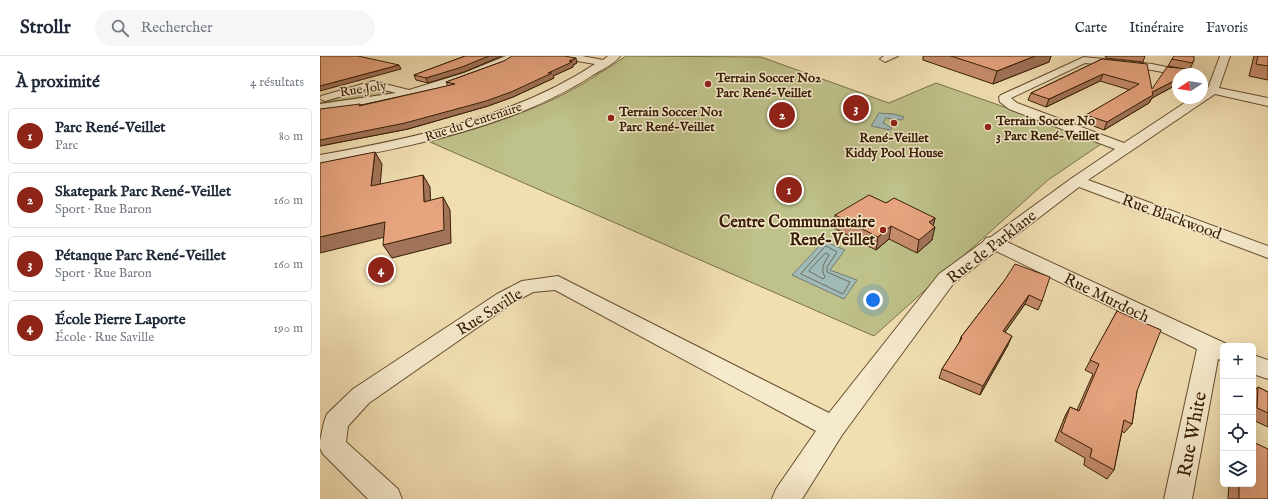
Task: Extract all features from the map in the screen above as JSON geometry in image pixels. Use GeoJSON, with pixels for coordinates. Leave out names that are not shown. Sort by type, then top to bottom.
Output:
{"type":"FeatureCollection","features":[{"type":"Feature","properties":{"kind":"street","name":"Rue Joly"},"geometry":{"type":"LineString","coordinates":[[320,108],[410,94],[464,78],[514,56]]}},
{"type":"Feature","properties":{"kind":"street"},"geometry":{"type":"LineString","coordinates":[[566,56],[604,63]]}},
{"type":"Feature","properties":{"kind":"street","name":"Rue du Centenaire"},"geometry":{"type":"LineString","coordinates":[[320,159],[447,132],[505,113],[552,94],[616,56]]}},
{"type":"Feature","properties":{"kind":"street"},"geometry":{"type":"LineString","coordinates":[[1208,86],[1225,56]]}},
{"type":"Feature","properties":{"kind":"street"},"geometry":{"type":"LineString","coordinates":[[1126,148],[1013,106],[1006,102],[1005,97],[1083,61],[1095,60],[1172,71]]}},
{"type":"Feature","properties":{"kind":"street","name":"Rue Joly"},"geometry":{"type":"LineString","coordinates":[[320,100],[373,84],[410,94]]}},
{"type":"Feature","properties":{"kind":"street"},"geometry":{"type":"LineString","coordinates":[[1208,88],[1268,102]]}},
{"type":"Feature","properties":{"kind":"street","name":"Rue de Parklane"},"geometry":{"type":"LineString","coordinates":[[786,499],[833,427],[946,279],[992,242],[1076,181],[1126,148],[1185,104]]}},
{"type":"Feature","properties":{"kind":"street","name":"Rue Blackwood"},"geometry":{"type":"LineString","coordinates":[[1076,181],[1268,252]]}},
{"type":"Feature","properties":{"kind":"street","name":"Rue Murdoch"},"geometry":{"type":"LineString","coordinates":[[992,242],[1216,349]]}},
{"type":"Feature","properties":{"kind":"street","name":"Rue Saville"},"geometry":{"type":"LineString","coordinates":[[388,499],[332,446],[336,422],[361,396],[504,299],[529,286],[558,283],[833,427]]}},
{"type":"Feature","properties":{"kind":"street","name":"Rue White"},"geometry":{"type":"LineString","coordinates":[[1178,499],[1216,349]]}},
{"type":"Feature","properties":{"kind":"street"},"geometry":{"type":"LineString","coordinates":[[1256,365],[1268,370]]}},
{"type":"Feature","properties":{"kind":"green space"},"geometry":{"type":"Polygon","coordinates":[[[626,56],[761,57],[889,103],[936,83],[1104,142],[1048,180],[874,336],[430,142],[492,123],[537,106],[581,85],[626,56]]]}},
{"type":"Feature","properties":{"kind":"green space"},"geometry":{"type":"Polygon","coordinates":[[[374,87],[394,93],[320,103],[374,87]]]}},
{"type":"Feature","properties":{"kind":"water"},"geometry":{"type":"Polygon","coordinates":[[[879,113],[894,114],[904,117],[902,120],[886,118],[883,123],[892,128],[890,130],[871,126],[879,113]]]}},
{"type":"Feature","properties":{"kind":"water"},"geometry":{"type":"Polygon","coordinates":[[[824,241],[845,250],[830,270],[857,280],[844,299],[792,275],[824,241]]]}},
{"type":"Feature","properties":{"kind":"building"},"geometry":{"type":"Polygon","coordinates":[[[320,56],[358,56],[399,65],[320,86],[320,56]]]}},
{"type":"Feature","properties":{"kind":"building"},"geometry":{"type":"Polygon","coordinates":[[[465,56],[489,56],[462,67],[426,78],[414,75],[465,56]]]}},
{"type":"Feature","properties":{"kind":"building"},"geometry":{"type":"Polygon","coordinates":[[[512,56],[564,56],[576,58],[569,61],[572,62],[548,73],[552,73],[511,92],[486,101],[405,123],[320,140],[320,109],[360,104],[359,106],[455,84],[446,82],[504,61],[512,56]]]}},
{"type":"Feature","properties":{"kind":"building"},"geometry":{"type":"Polygon","coordinates":[[[951,56],[1035,56],[997,71],[951,56]]]}},
{"type":"Feature","properties":{"kind":"building"},"geometry":{"type":"Polygon","coordinates":[[[1174,56],[1194,56],[1194,60],[1192,63],[1172,59],[1174,56]]]}},
{"type":"Feature","properties":{"kind":"building"},"geometry":{"type":"Polygon","coordinates":[[[1258,56],[1268,56],[1268,66],[1256,64],[1258,56]]]}},
{"type":"Feature","properties":{"kind":"building"},"geometry":{"type":"Polygon","coordinates":[[[1102,59],[1147,64],[1152,89],[1167,67],[1178,68],[1172,68],[1172,82],[1152,92],[1153,95],[1107,122],[1086,115],[1139,84],[1103,74],[1049,99],[1031,93],[1102,59]]]}},
{"type":"Feature","properties":{"kind":"building"},"geometry":{"type":"Polygon","coordinates":[[[375,152],[371,186],[423,175],[424,202],[443,197],[444,230],[383,245],[385,222],[320,237],[320,163],[375,152]]]}},
{"type":"Feature","properties":{"kind":"building"},"geometry":{"type":"Polygon","coordinates":[[[869,195],[886,203],[894,198],[935,218],[929,222],[935,227],[919,240],[891,226],[878,237],[835,215],[869,195]]]}},
{"type":"Feature","properties":{"kind":"building"},"geometry":{"type":"Polygon","coordinates":[[[1015,264],[1050,277],[1042,301],[1029,295],[1003,331],[1012,336],[983,386],[942,369],[962,338],[961,337],[1004,281],[1015,264]]]}},
{"type":"Feature","properties":{"kind":"building"},"geometry":{"type":"Polygon","coordinates":[[[1117,311],[1161,330],[1137,391],[1132,424],[1124,420],[1114,470],[1090,457],[1092,449],[1061,432],[1070,407],[1079,411],[1099,364],[1090,360],[1117,311]]]}},
{"type":"Feature","properties":{"kind":"building"},"geometry":{"type":"Polygon","coordinates":[[[1258,387],[1268,392],[1268,413],[1257,408],[1258,387]]]}},
{"type":"Feature","properties":{"kind":"building"},"geometry":{"type":"Polygon","coordinates":[[[1256,443],[1268,449],[1268,499],[1239,499],[1239,487],[1256,487],[1256,443]]]}},
{"type":"Feature","properties":{"kind":"place","name":"Terrain Soccer No2 Parc René-Veillet"},"geometry":{"type":"Point","coordinates":[708,84]}},
{"type":"Feature","properties":{"kind":"place","name":"Pétanque Parc René-Veillet"},"geometry":{"type":"Point","coordinates":[856,108]}},
{"type":"Feature","properties":{"kind":"place","name":"Skatepark Parc René-Veillet"},"geometry":{"type":"Point","coordinates":[782,115]}},
{"type":"Feature","properties":{"kind":"place","name":"Terrain Soccer No1 Parc René-Veillet"},"geometry":{"type":"Point","coordinates":[611,118]}},
{"type":"Feature","properties":{"kind":"place","name":"René-Veillet Kiddy Pool House"},"geometry":{"type":"Point","coordinates":[894,123]}},
{"type":"Feature","properties":{"kind":"place","name":"Terrain Soccer No 3 Parc René-Veillet"},"geometry":{"type":"Point","coordinates":[988,127]}},
{"type":"Feature","properties":{"kind":"place","name":"Parc René-Veillet"},"geometry":{"type":"Point","coordinates":[789,190]}},
{"type":"Feature","properties":{"kind":"place","name":"Centre Communautaire René-Veillet"},"geometry":{"type":"Point","coordinates":[883,230]}},
{"type":"Feature","properties":{"kind":"place","name":"École Pierre Laporte"},"geometry":{"type":"Point","coordinates":[381,270]}}]}
